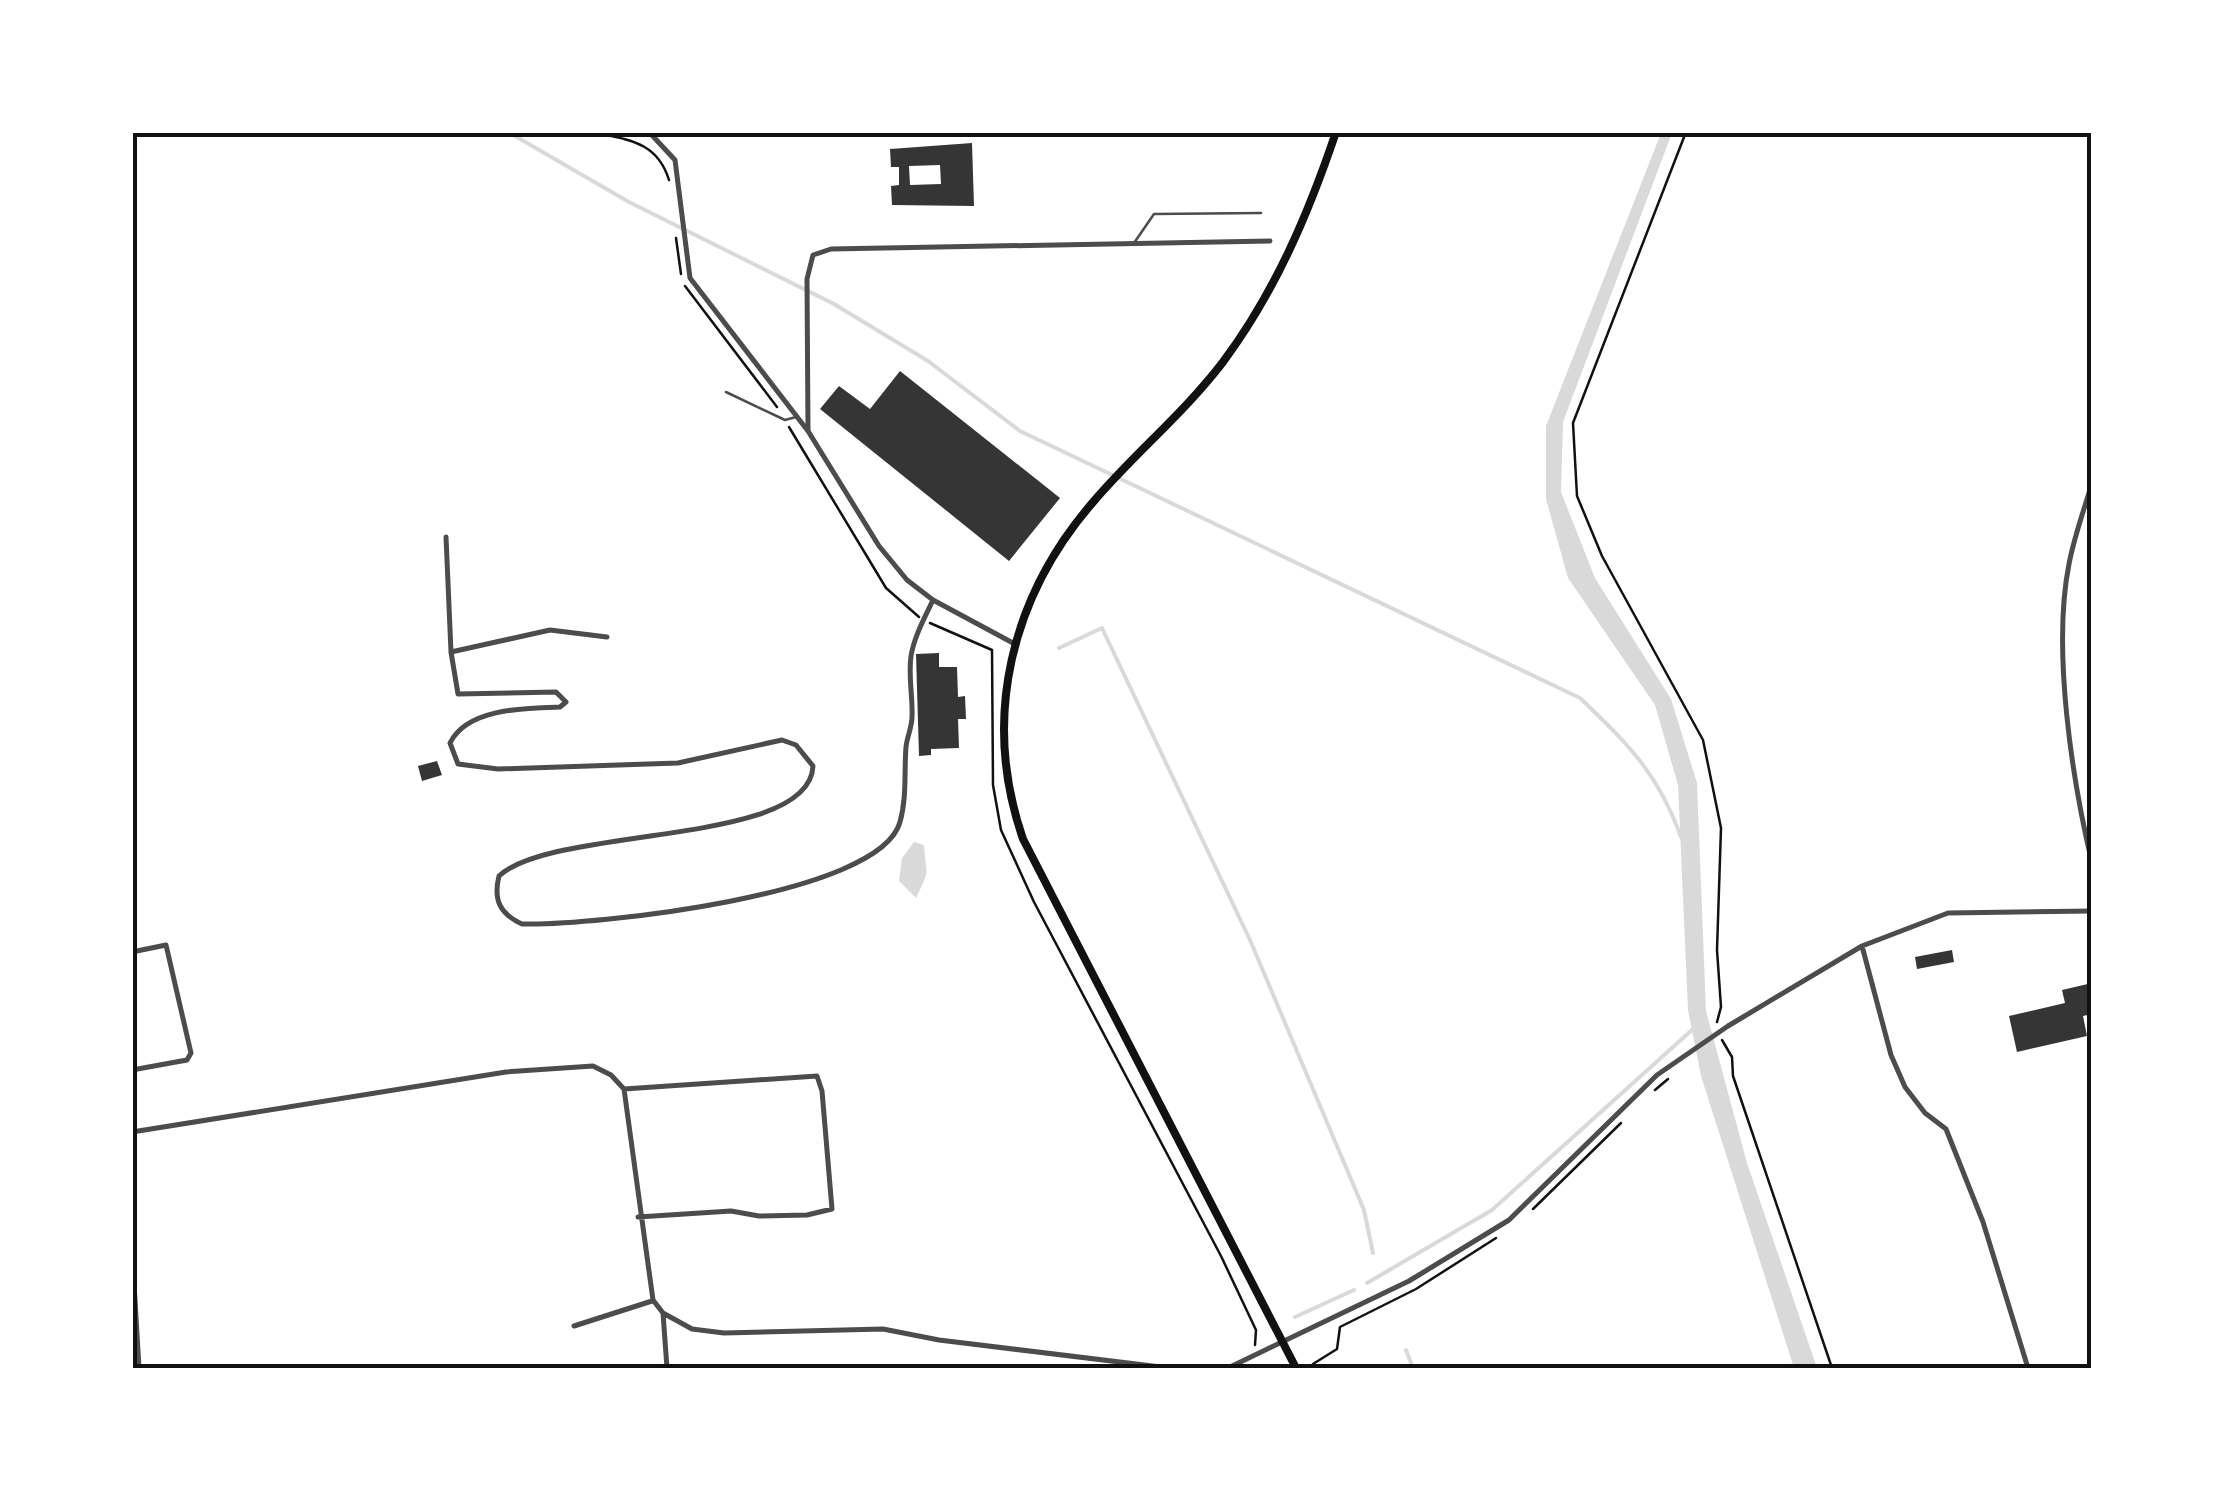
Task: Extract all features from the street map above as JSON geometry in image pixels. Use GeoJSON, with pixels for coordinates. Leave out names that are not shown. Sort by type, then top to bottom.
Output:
{"type":"FeatureCollection","features":[{"type":"Feature","properties":{"kind":"main road"},"geometry":{"type":"LineString","coordinates":[[1296,1368],[1023,839],[1008,787],[1003,701],[1013,642],[1046,568],[1094,500],[1202,387],[1262,304],[1299,234],[1336,132]]}},
{"type":"Feature","properties":{"kind":"street"},"geometry":{"type":"LineString","coordinates":[[649,132],[675,160],[687,266],[697,290],[808,431],[885,555],[907,580],[933,600],[1013,642]]}},
{"type":"Feature","properties":{"kind":"street"},"geometry":{"type":"LineString","coordinates":[[2090,132],[2092,182]]}},
{"type":"Feature","properties":{"kind":"street"},"geometry":{"type":"LineString","coordinates":[[808,431],[807,279],[813,255],[831,249],[1270,241]]}},
{"type":"Feature","properties":{"kind":"street"},"geometry":{"type":"LineString","coordinates":[[2092,483],[2068,566],[2063,640],[2074,768],[2092,863]]}},
{"type":"Feature","properties":{"kind":"street"},"geometry":{"type":"LineString","coordinates":[[446,537],[451,652],[458,694],[524,689],[556,692],[566,702],[560,707],[494,714],[464,726],[450,743],[458,764],[498,769],[678,763],[782,740],[796,745],[813,766],[813,779],[787,803],[719,826],[615,839],[532,856],[510,866],[499,876],[496,888],[502,910],[522,924],[674,913],[757,896],[847,867],[888,842],[899,827],[906,791],[906,744],[912,720],[911,655],[933,600]]}},
{"type":"Feature","properties":{"kind":"street"},"geometry":{"type":"LineString","coordinates":[[451,652],[550,630],[607,637]]}},
{"type":"Feature","properties":{"kind":"street"},"geometry":{"type":"LineString","coordinates":[[1228,1368],[1409,1281],[1509,1220],[1634,1096],[1686,1054],[1862,946],[1948,913],[2092,911]]}},
{"type":"Feature","properties":{"kind":"street"},"geometry":{"type":"LineString","coordinates":[[132,952],[166,945],[191,1054],[187,1060],[132,1070]]}},
{"type":"Feature","properties":{"kind":"street"},"geometry":{"type":"LineString","coordinates":[[1862,946],[1891,1054],[1905,1087],[1925,1114],[1946,1130],[1983,1222],[2028,1368]]}},
{"type":"Feature","properties":{"kind":"street"},"geometry":{"type":"LineString","coordinates":[[132,1132],[506,1072],[593,1066],[624,1089],[638,1217],[653,1300],[663,1313],[692,1329],[724,1333],[883,1329],[940,1340],[1169,1368]]}},
{"type":"Feature","properties":{"kind":"street"},"geometry":{"type":"LineString","coordinates":[[624,1089],[817,1076],[822,1091],[832,1209],[791,1215],[731,1211],[638,1217]]}},
{"type":"Feature","properties":{"kind":"street"},"geometry":{"type":"LineString","coordinates":[[132,1249],[139,1368]]}},
{"type":"Feature","properties":{"kind":"street"},"geometry":{"type":"LineString","coordinates":[[574,1326],[653,1300]]}},
{"type":"Feature","properties":{"kind":"street"},"geometry":{"type":"LineString","coordinates":[[663,1313],[666,1368]]}},
{"type":"Feature","properties":{"kind":"lane"},"geometry":{"type":"LineString","coordinates":[[1134,243],[1154,214],[1261,213]]}},
{"type":"Feature","properties":{"kind":"lane"},"geometry":{"type":"LineString","coordinates":[[726,392],[785,420],[796,417]]}},
{"type":"Feature","properties":{"kind":"path"},"geometry":{"type":"LineString","coordinates":[[592,132],[636,140],[654,152],[672,192]]}},
{"type":"Feature","properties":{"kind":"path"},"geometry":{"type":"LineString","coordinates":[[1686,132],[1573,423],[1576,496],[1602,556],[1703,740],[1721,828],[1717,950],[1722,1007],[1717,1020]]}},
{"type":"Feature","properties":{"kind":"path"},"geometry":{"type":"LineString","coordinates":[[1725,1050],[1732,1057],[1734,1076],[1832,1368]]}},
{"type":"Feature","properties":{"kind":"shaded area"},"geometry":{"type":"Polygon","coordinates":[[[1661,133],[1672,133],[1563,422],[1561,492],[1595,578],[1671,699],[1697,783],[1706,1011],[1747,1163],[1817,1368],[1794,1368],[1701,1076],[1688,1010],[1678,785],[1655,705],[1568,578],[1546,499],[1546,426],[1661,133]]]}},
{"type":"Feature","properties":{"kind":"shaded area"},"geometry":{"type":"Polygon","coordinates":[[[914,842],[924,845],[926,868],[916,898],[899,881],[902,858],[914,842]]]}},
{"type":"Feature","properties":{"kind":"building"},"geometry":{"type":"Polygon","coordinates":[[[972,143],[974,206],[892,205],[891,186],[899,185],[899,167],[891,167],[890,149],[972,143]],[[940,165],[909,166],[910,185],[941,184],[940,165]]]}},
{"type":"Feature","properties":{"kind":"building"},"geometry":{"type":"Polygon","coordinates":[[[900,371],[1060,498],[1009,561],[820,409],[839,386],[870,409],[900,371]]]}},
{"type":"Feature","properties":{"kind":"building"},"geometry":{"type":"Polygon","coordinates":[[[939,653],[939,667],[957,667],[958,697],[965,696],[966,719],[958,719],[959,748],[931,749],[931,755],[919,756],[916,654],[939,653]]]}},
{"type":"Feature","properties":{"kind":"building"},"geometry":{"type":"Polygon","coordinates":[[[437,761],[442,775],[422,781],[418,766],[437,761]]]}},
{"type":"Feature","properties":{"kind":"building"},"geometry":{"type":"Polygon","coordinates":[[[1952,950],[1954,962],[1917,969],[1915,957],[1952,950]]]}},
{"type":"Feature","properties":{"kind":"building"},"geometry":{"type":"Polygon","coordinates":[[[2092,983],[2092,1014],[2083,1016],[2087,1036],[2017,1052],[2009,1016],[2065,1003],[2062,990],[2092,983]]]}},
{"type":"Feature","properties":{"kind":"waterway"},"geometry":{"type":"LineString","coordinates":[[508,132],[629,202],[834,304],[928,361],[1020,431],[1580,698],[1652,777],[1681,837]]}},
{"type":"Feature","properties":{"kind":"waterway"},"geometry":{"type":"LineString","coordinates":[[1059,648],[1102,628],[1250,940],[1364,1210],[1373,1253]]}},
{"type":"Feature","properties":{"kind":"waterway"},"geometry":{"type":"LineString","coordinates":[[1367,1283],[1492,1210],[1693,1029]]}},
{"type":"Feature","properties":{"kind":"waterway"},"geometry":{"type":"LineString","coordinates":[[1295,1317],[1354,1290]]}},
{"type":"Feature","properties":{"kind":"waterway"},"geometry":{"type":"LineString","coordinates":[[1406,1350],[1413,1368]]}}]}
